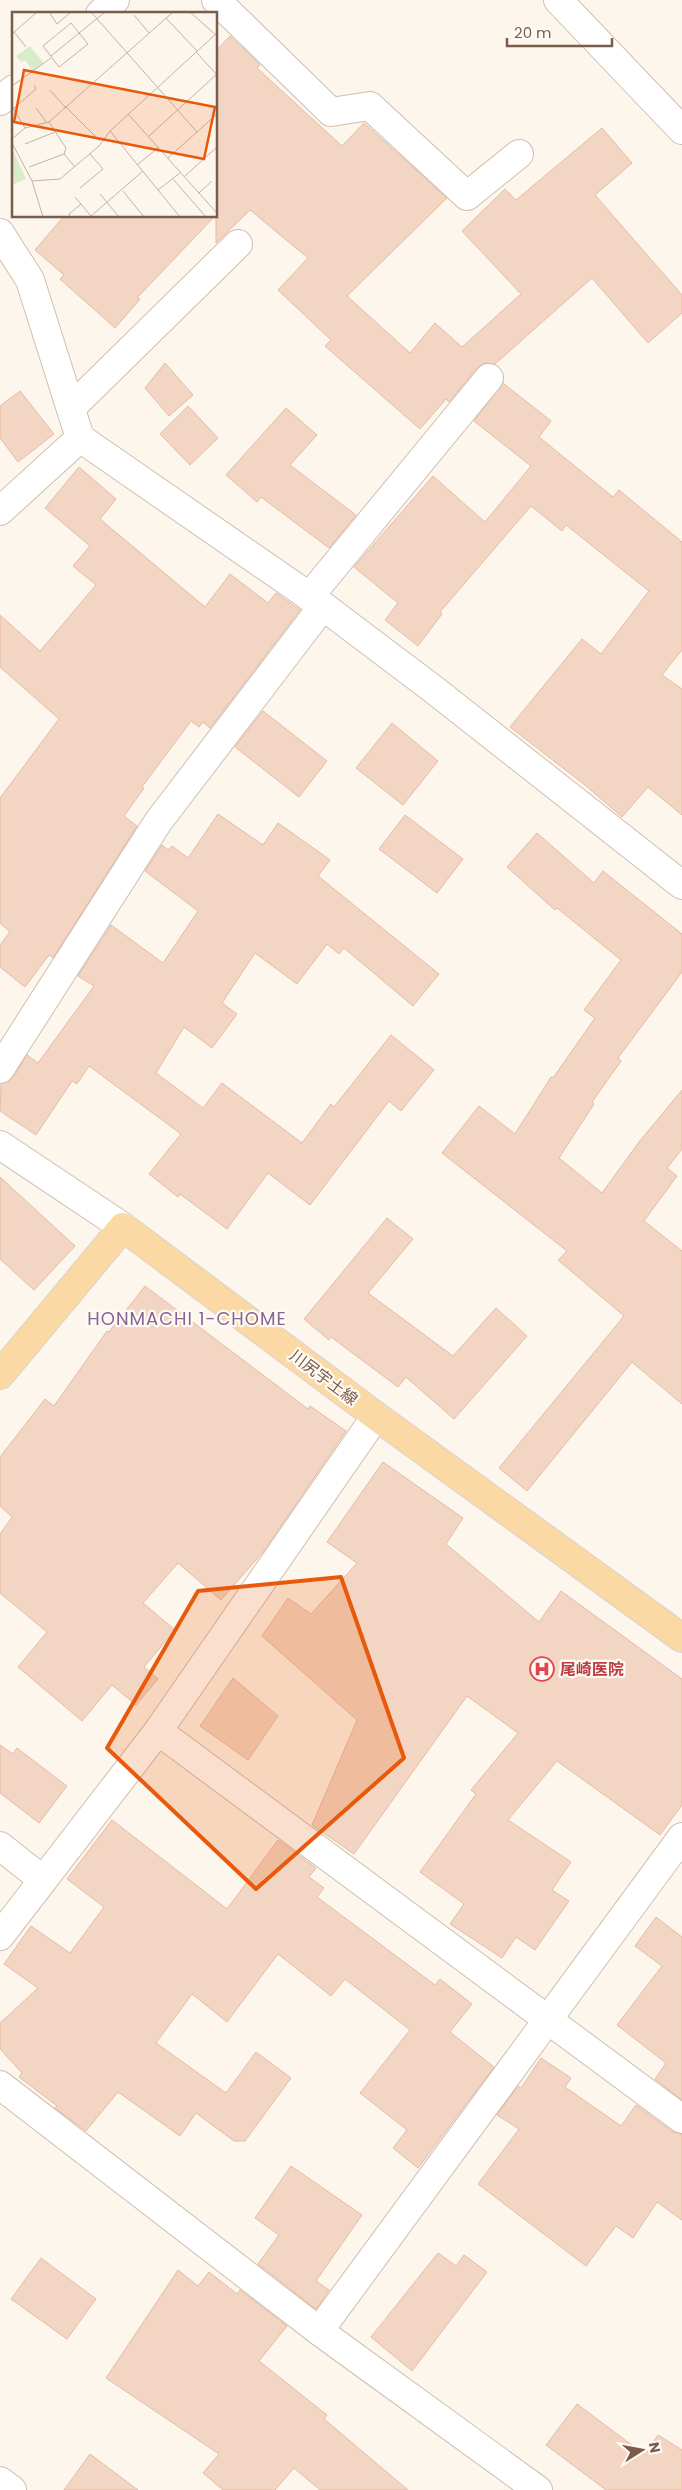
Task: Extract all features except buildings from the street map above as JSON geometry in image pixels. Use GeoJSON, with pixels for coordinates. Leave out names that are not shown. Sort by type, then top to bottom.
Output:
{"type":"FeatureCollection","features":[{"type":"Feature","properties":{"kind":"main road"},"geometry":{"type":"LineString","coordinates":[[0,1375],[123,1227]]}},
{"type":"Feature","properties":{"kind":"main road","name":"川尻宇土線"},"geometry":{"type":"LineString","coordinates":[[123,1227],[376,1416],[682,1638]]}},
{"type":"Feature","properties":{"kind":"street"},"geometry":{"type":"LineString","coordinates":[[102,12],[115,0]]}},
{"type":"Feature","properties":{"kind":"street"},"geometry":{"type":"LineString","coordinates":[[216,0],[331,112],[370,106],[467,196],[519,154]]}},
{"type":"Feature","properties":{"kind":"street"},"geometry":{"type":"LineString","coordinates":[[558,0],[682,130]]}},
{"type":"Feature","properties":{"kind":"street"},"geometry":{"type":"LineString","coordinates":[[0,101],[12,91]]}},
{"type":"Feature","properties":{"kind":"street"},"geometry":{"type":"LineString","coordinates":[[0,233],[30,280],[80,438],[316,601],[433,689],[682,885]]}},
{"type":"Feature","properties":{"kind":"street"},"geometry":{"type":"LineString","coordinates":[[71,408],[238,244]]}},
{"type":"Feature","properties":{"kind":"street"},"geometry":{"type":"LineString","coordinates":[[0,1069],[158,822],[316,601],[489,378]]}},
{"type":"Feature","properties":{"kind":"street"},"geometry":{"type":"LineString","coordinates":[[0,511],[80,438]]}},
{"type":"Feature","properties":{"kind":"street"},"geometry":{"type":"LineString","coordinates":[[0,1145],[123,1227]]}},
{"type":"Feature","properties":{"kind":"street"},"geometry":{"type":"LineString","coordinates":[[0,1936],[158,1731],[376,1416]]}},
{"type":"Feature","properties":{"kind":"street"},"geometry":{"type":"LineString","coordinates":[[158,1731],[549,2018],[682,2119]]}},
{"type":"Feature","properties":{"kind":"street"},"geometry":{"type":"LineString","coordinates":[[319,2331],[682,1837]]}},
{"type":"Feature","properties":{"kind":"street"},"geometry":{"type":"LineString","coordinates":[[0,1846],[43,1880]]}},
{"type":"Feature","properties":{"kind":"street"},"geometry":{"type":"LineString","coordinates":[[0,2085],[319,2331],[538,2490]]}},
{"type":"Feature","properties":{"kind":"street"},"geometry":{"type":"LineString","coordinates":[[0,2481],[12,2490]]}},
{"type":"Feature","properties":{"kind":"highlighted area"},"geometry":{"type":"Polygon","coordinates":[[[341,1577],[404,1758],[256,1889],[107,1748],[198,1591],[341,1577]]]}},
{"type":"Feature","properties":{"kind":"place","name":"尾崎医院"},"geometry":{"type":"Point","coordinates":[542,1669]}},
{"type":"Feature","properties":{"kind":"district","name":"HONMACHI 1-CHOME"},"geometry":{"type":"Point","coordinates":[187,1319]}}]}
